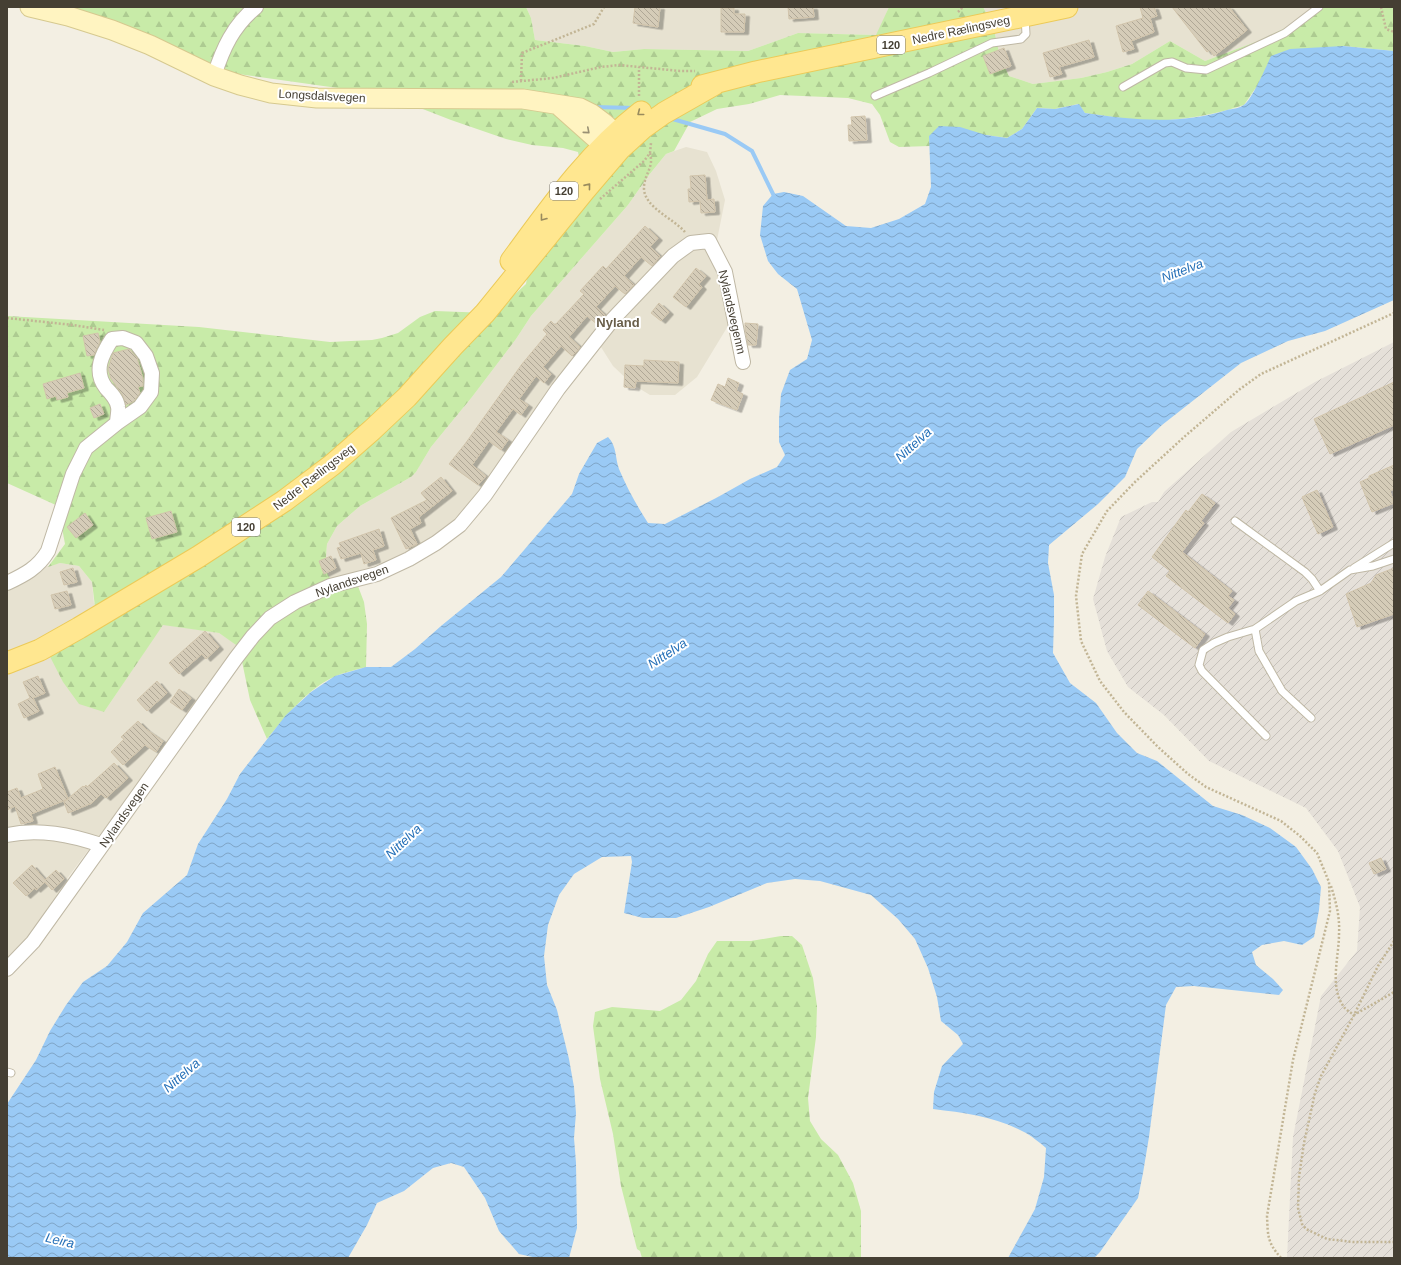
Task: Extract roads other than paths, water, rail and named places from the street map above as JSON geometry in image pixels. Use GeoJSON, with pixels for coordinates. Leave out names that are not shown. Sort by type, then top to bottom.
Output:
{"type":"FeatureCollection","features":[{"type":"Feature","properties":{"kind":"main road","name":"Longsdalsvegen"},"geometry":{"type":"LineString","coordinates":[[30,7],[91,23],[129,37],[214,76],[257,90],[301,97],[523,99],[580,108],[592,114],[613,142]]}},
{"type":"Feature","properties":{"kind":"main road","name":"Nedre Rælingsveg"},"geometry":{"type":"LineString","coordinates":[[7,663],[40,650],[210,550],[284,501],[337,461],[382,421],[421,383],[453,346],[478,307],[519,249],[573,180],[613,142],[643,128],[664,113],[715,84],[756,72],[1067,7]]}},
{"type":"Feature","properties":{"kind":"street"},"geometry":{"type":"LineString","coordinates":[[214,76],[232,32],[256,7]]}},
{"type":"Feature","properties":{"kind":"street","name":"Nylandsvegen"},"geometry":{"type":"LineString","coordinates":[[7,969],[33,942],[89,865],[101,845],[240,653],[270,618],[295,602],[330,586],[377,574],[409,559],[436,543],[460,525],[484,495],[558,388],[613,319],[673,256],[691,243],[708,241]]}},
{"type":"Feature","properties":{"kind":"street","name":"Nylandsvegenm"},"geometry":{"type":"LineString","coordinates":[[708,241],[725,272],[743,362]]}},
{"type":"Feature","properties":{"kind":"street"},"geometry":{"type":"LineString","coordinates":[[7,583],[23,576],[43,560],[48,551],[73,474],[86,448],[140,407],[151,392],[152,373],[146,356],[136,343],[123,338],[112,339],[102,354],[99,368],[102,382],[115,398],[118,407],[117,423]]}},
{"type":"Feature","properties":{"kind":"street"},"geometry":{"type":"LineString","coordinates":[[7,835],[20,832],[52,833],[80,838],[101,845]]}},
{"type":"Feature","properties":{"kind":"lane"},"geometry":{"type":"LineString","coordinates":[[1123,87],[1165,63],[1172,62],[1186,68],[1206,70],[1285,32],[1319,7]]}},
{"type":"Feature","properties":{"kind":"lane"},"geometry":{"type":"LineString","coordinates":[[875,96],[992,43],[1021,39],[1026,34],[1025,17]]}},
{"type":"Feature","properties":{"kind":"lane"},"geometry":{"type":"LineString","coordinates":[[1235,521],[1305,572],[1320,591]]}},
{"type":"Feature","properties":{"kind":"lane"},"geometry":{"type":"LineString","coordinates":[[1266,736],[1202,671],[1199,665],[1203,650],[1228,637],[1256,629],[1296,601],[1320,591],[1350,570],[1394,543]]}},
{"type":"Feature","properties":{"kind":"lane"},"geometry":{"type":"LineString","coordinates":[[1350,570],[1374,566],[1394,558]]}},
{"type":"Feature","properties":{"kind":"lane"},"geometry":{"type":"LineString","coordinates":[[1256,629],[1259,651],[1282,691],[1311,718]]}},
{"type":"Feature","properties":{"kind":"water"},"geometry":{"type":"Polygon","coordinates":[[[1343,46],[1394,51],[1394,300],[1325,331],[1288,341],[1241,363],[1162,425],[1137,449],[1125,477],[1098,504],[1049,545],[1048,563],[1054,595],[1053,653],[1070,683],[1096,703],[1117,733],[1137,753],[1157,761],[1213,806],[1242,815],[1270,828],[1296,847],[1312,869],[1321,887],[1319,910],[1314,937],[1302,945],[1284,941],[1262,945],[1252,952],[1256,965],[1273,979],[1283,990],[1279,995],[1194,986],[1176,987],[1166,1005],[1149,1137],[1138,1198],[1100,1252],[1094,1258],[1008,1258],[1035,1209],[1044,1177],[1046,1148],[1026,1133],[993,1119],[933,1109],[934,1092],[942,1066],[963,1044],[958,1035],[941,1021],[937,997],[928,968],[915,939],[898,919],[871,895],[820,881],[795,879],[767,883],[709,907],[676,918],[643,918],[624,913],[632,862],[631,856],[602,857],[574,874],[559,895],[548,925],[544,956],[547,985],[557,1010],[569,1059],[574,1087],[576,1113],[574,1138],[577,1228],[569,1258],[537,1258],[519,1254],[499,1231],[485,1198],[464,1167],[451,1163],[433,1168],[404,1191],[377,1203],[367,1225],[348,1258],[7,1258],[7,1104],[36,1060],[50,1031],[66,1005],[83,982],[107,966],[127,942],[143,913],[187,875],[198,844],[227,799],[240,774],[286,715],[311,692],[335,676],[366,667],[391,667],[415,649],[501,577],[572,494],[579,474],[597,443],[608,437],[613,444],[622,476],[632,497],[648,523],[665,524],[750,479],[777,467],[785,455],[779,442],[781,394],[790,370],[807,359],[812,340],[797,289],[778,274],[768,261],[760,235],[763,206],[773,194],[784,192],[803,196],[846,226],[871,228],[899,219],[925,204],[931,187],[929,136],[939,126],[960,127],[986,135],[1007,138],[1022,129],[1037,108],[1055,109],[1079,104],[1085,113],[1121,118],[1156,120],[1192,118],[1210,115],[1245,104],[1255,89],[1271,56],[1290,49],[1343,46]]]}},
{"type":"Feature","properties":{"kind":"waterway"},"geometry":{"type":"LineString","coordinates":[[594,107],[635,108]]}},
{"type":"Feature","properties":{"kind":"waterway"},"geometry":{"type":"LineString","coordinates":[[669,118],[725,134],[752,151],[775,198]]}},
{"type":"Feature","properties":{"kind":"district","name":"Nyland"},"geometry":{"type":"Point","coordinates":[618,322]}},
{"type":"Feature","properties":{"kind":"water label","name":"Nittelva"},"geometry":{"type":"Point","coordinates":[1182,270]}},
{"type":"Feature","properties":{"kind":"water label","name":"Nittelva"},"geometry":{"type":"Point","coordinates":[913,444]}},
{"type":"Feature","properties":{"kind":"water label","name":"Nittelva"},"geometry":{"type":"Point","coordinates":[667,653]}},
{"type":"Feature","properties":{"kind":"water label","name":"Nittelva"},"geometry":{"type":"Point","coordinates":[403,841]}},
{"type":"Feature","properties":{"kind":"water label","name":"Nittelva"},"geometry":{"type":"Point","coordinates":[181,1075]}},
{"type":"Feature","properties":{"kind":"water label","name":"Leira"},"geometry":{"type":"Point","coordinates":[60,1240]}}]}
